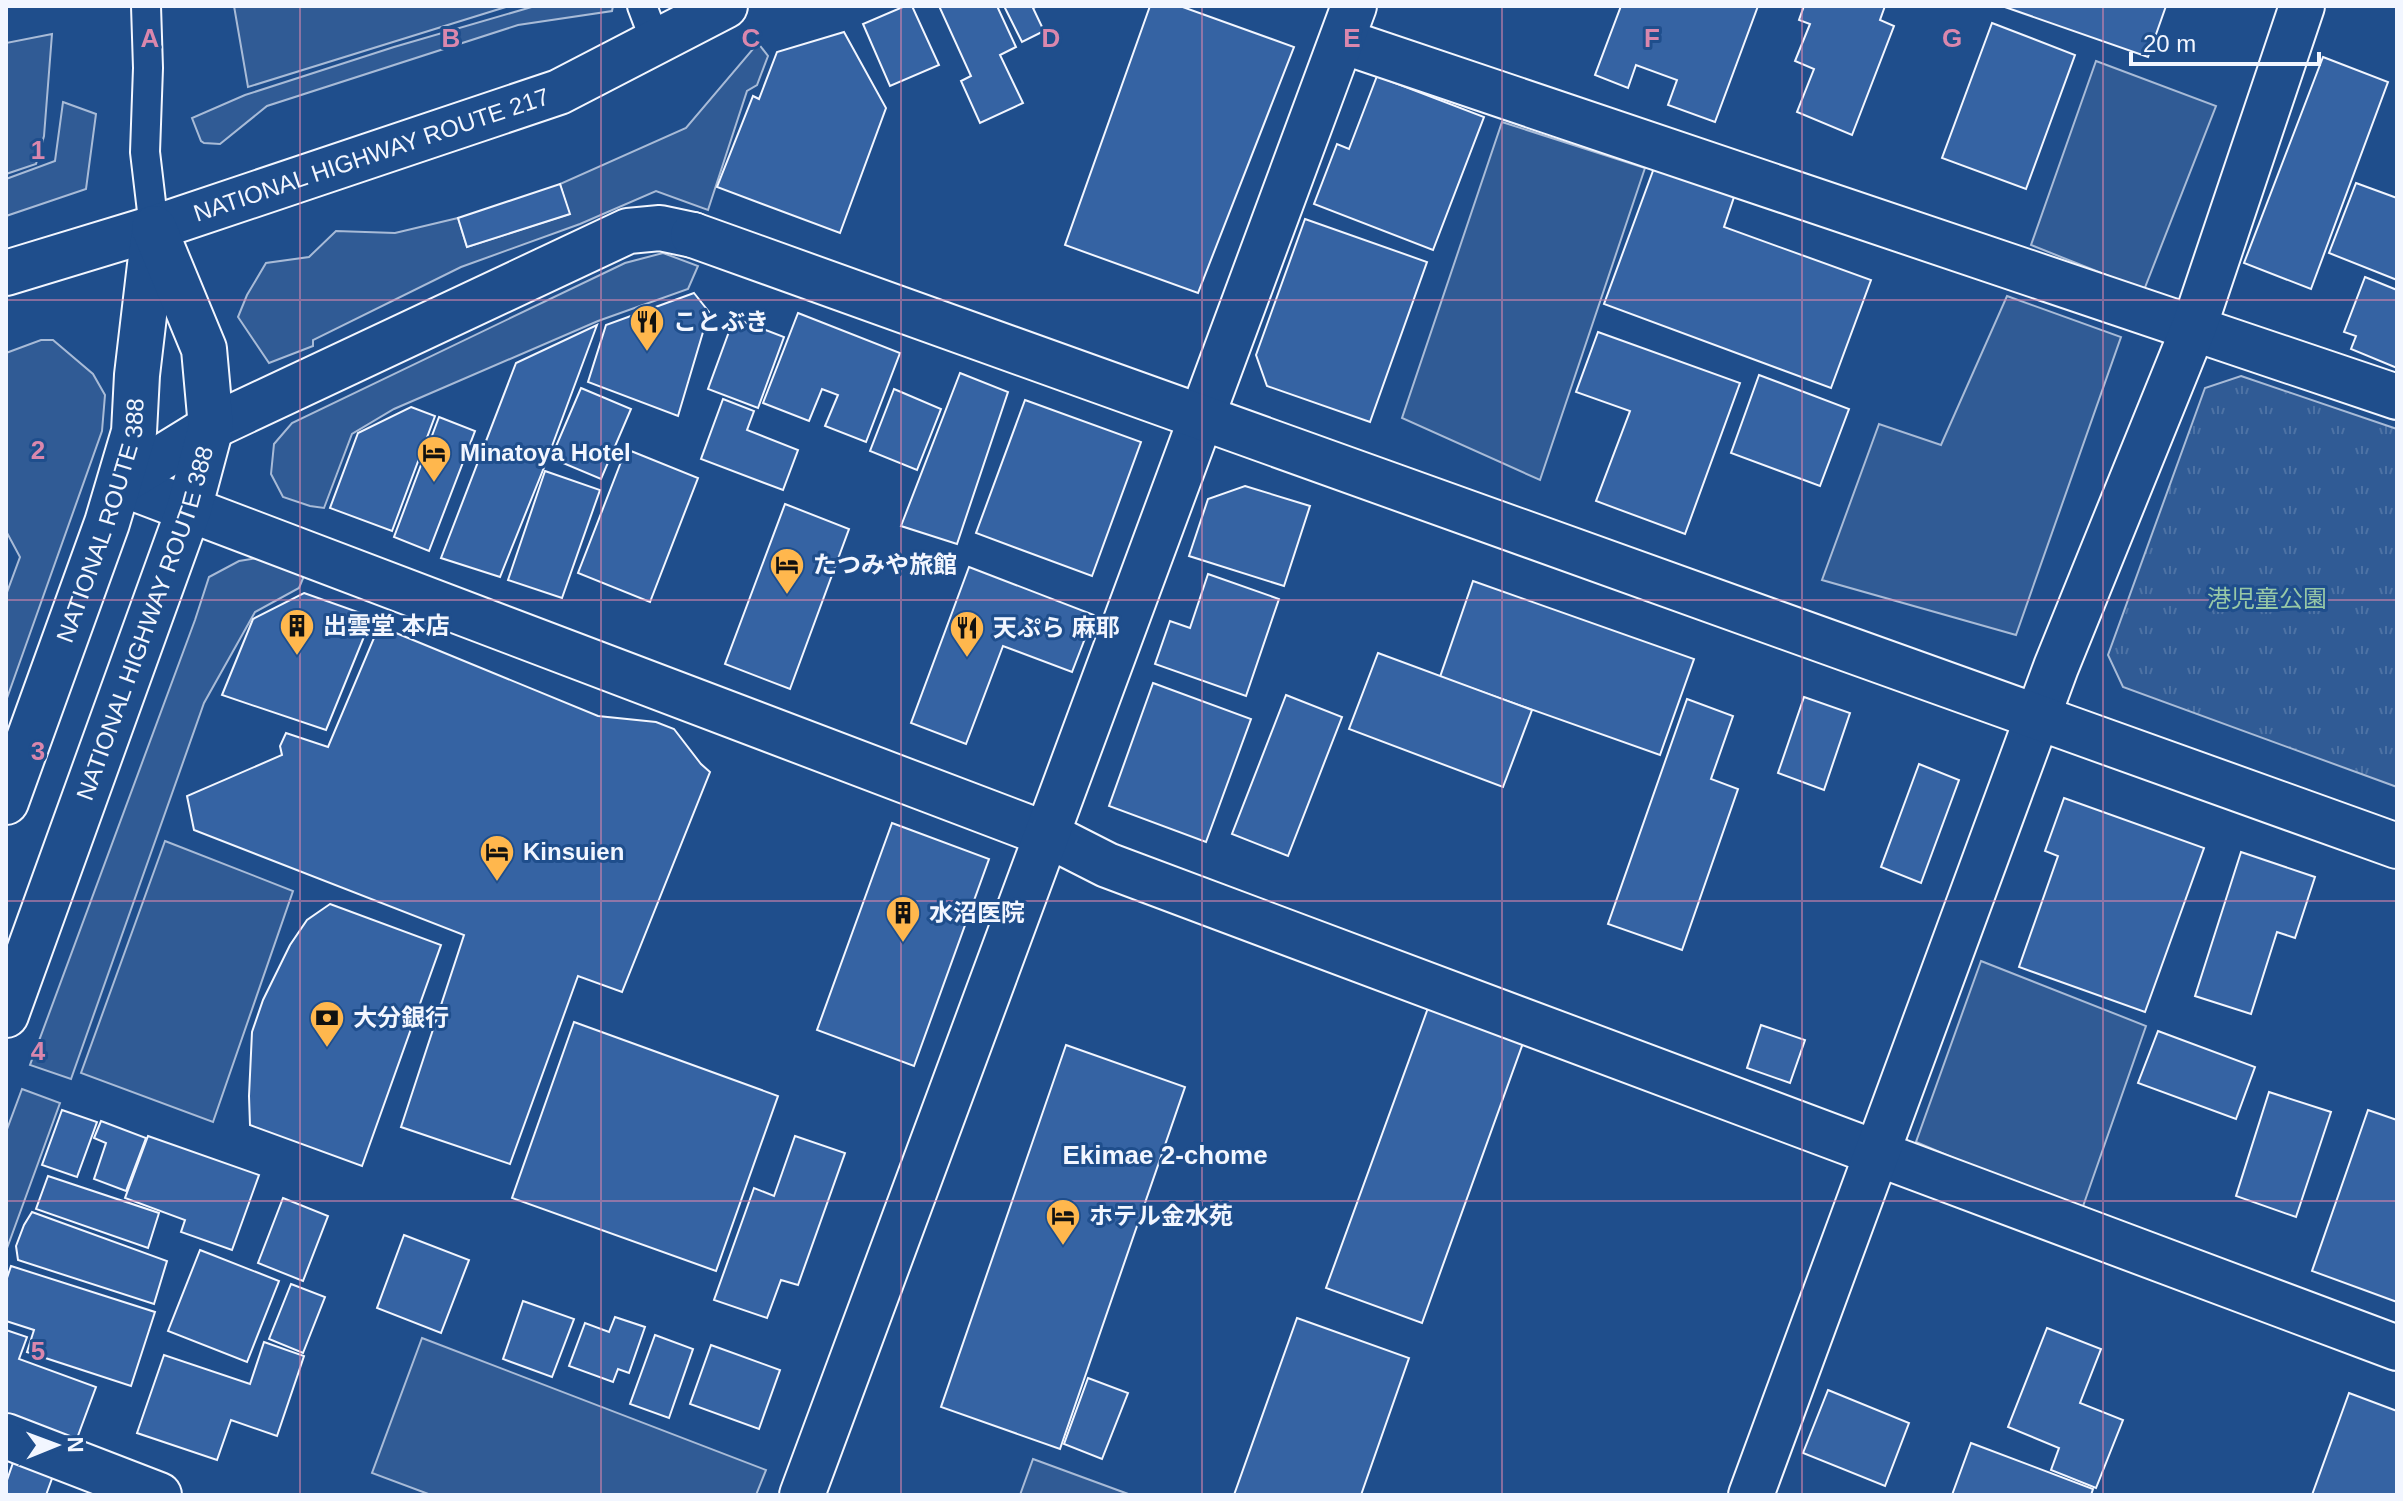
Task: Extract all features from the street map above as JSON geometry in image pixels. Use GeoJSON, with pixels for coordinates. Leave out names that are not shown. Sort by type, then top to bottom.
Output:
{"type":"FeatureCollection","features":[{"type":"Feature","properties":{"kind":"main road","name":"NATIONAL HIGHWAY ROUTE 217"},"geometry":{"type":"LineString","coordinates":[[6,273],[154,228],[559,92],[649,24],[725,6]]}},
{"type":"Feature","properties":{"kind":"main road"},"geometry":{"type":"LineString","coordinates":[[1751,1495],[2056,667],[2194,327],[2302,6]]}},
{"type":"Feature","properties":{"kind":"main road"},"geometry":{"type":"LineString","coordinates":[[808,1494],[1348,24],[2397,397]]}},
{"type":"Feature","properties":{"kind":"main road","name":"NATIONAL HIGHWAY ROUTE 388"},"geometry":{"type":"LineString","coordinates":[[6,1015],[189,509],[211,427],[204,349],[154,228]]}},
{"type":"Feature","properties":{"kind":"main road","name":"NATIONAL ROUTE 388"},"geometry":{"type":"LineString","coordinates":[[6,802],[120,483],[134,432],[137,375],[154,228]]}},
{"type":"Feature","properties":{"kind":"main road"},"geometry":{"type":"LineString","coordinates":[[120,483],[211,427],[628,231],[660,228],[693,235],[2397,846]]}},
{"type":"Feature","properties":{"kind":"main road"},"geometry":{"type":"LineString","coordinates":[[120,483],[1048,835],[1107,865],[2397,1348]]}},
{"type":"Feature","properties":{"kind":"main road"},"geometry":{"type":"LineString","coordinates":[[6,1436],[159,1495]]}},
{"type":"Feature","properties":{"kind":"lane"},"geometry":{"type":"LineString","coordinates":[[146,6],[148,68],[145,152],[154,228]]}},
{"type":"Feature","properties":{"kind":"shaded area"},"geometry":{"type":"Polygon","coordinates":[[[234,6],[509,6],[248,87],[234,6]]]}},
{"type":"Feature","properties":{"kind":"shaded area"},"geometry":{"type":"Polygon","coordinates":[[[535,6],[613,6],[612,11],[518,25],[267,106],[220,144],[201,141],[192,118],[245,95],[535,6]]]}},
{"type":"Feature","properties":{"kind":"shaded area"},"geometry":{"type":"Polygon","coordinates":[[[52,34],[44,136],[36,164],[6,174],[6,43],[52,34]]]}},
{"type":"Feature","properties":{"kind":"shaded area"},"geometry":{"type":"Polygon","coordinates":[[[758,43],[768,56],[757,85],[747,91],[708,210],[656,191],[580,224],[461,267],[313,340],[313,346],[269,363],[238,317],[266,263],[309,257],[336,231],[395,233],[458,218],[467,247],[569,214],[560,184],[686,128],[758,43]]]}},
{"type":"Feature","properties":{"kind":"shaded area"},"geometry":{"type":"Polygon","coordinates":[[[2096,61],[2216,106],[2144,290],[2031,245],[2096,61]]]}},
{"type":"Feature","properties":{"kind":"shaded area"},"geometry":{"type":"Polygon","coordinates":[[[63,102],[96,114],[86,189],[6,216],[6,179],[55,161],[63,102]]]}},
{"type":"Feature","properties":{"kind":"shaded area"},"geometry":{"type":"Polygon","coordinates":[[[1502,122],[1645,168],[1540,480],[1402,418],[1502,122]]]}},
{"type":"Feature","properties":{"kind":"shaded area"},"geometry":{"type":"Polygon","coordinates":[[[663,253],[698,266],[688,289],[598,321],[394,409],[352,434],[324,508],[283,497],[271,474],[274,444],[292,423],[625,263],[663,253]]]}},
{"type":"Feature","properties":{"kind":"shaded area"},"geometry":{"type":"Polygon","coordinates":[[[2007,296],[2121,337],[2016,635],[1822,580],[1879,424],[1941,445],[2007,296]]]}},
{"type":"Feature","properties":{"kind":"shaded area"},"geometry":{"type":"Polygon","coordinates":[[[41,340],[53,340],[93,374],[105,395],[102,431],[6,701],[6,595],[20,557],[6,531],[6,353],[41,340]]]}},
{"type":"Feature","properties":{"kind":"shaded area"},"geometry":{"type":"Polygon","coordinates":[[[264,557],[306,571],[299,588],[255,612],[204,703],[71,1079],[30,1065],[209,577],[239,561],[264,557]]]}},
{"type":"Feature","properties":{"kind":"shaded area"},"geometry":{"type":"Polygon","coordinates":[[[165,841],[293,891],[213,1122],[81,1073],[165,841]]]}},
{"type":"Feature","properties":{"kind":"shaded area"},"geometry":{"type":"Polygon","coordinates":[[[1981,961],[2146,1026],[2081,1212],[1916,1142],[1981,961]]]}},
{"type":"Feature","properties":{"kind":"shaded area"},"geometry":{"type":"Polygon","coordinates":[[[22,1089],[60,1103],[6,1251],[6,1132],[22,1089]]]}},
{"type":"Feature","properties":{"kind":"shaded area"},"geometry":{"type":"Polygon","coordinates":[[[422,1338],[766,1470],[756,1495],[431,1495],[372,1473],[422,1338]]]}},
{"type":"Feature","properties":{"kind":"shaded area"},"geometry":{"type":"Polygon","coordinates":[[[1033,1459],[1131,1495],[1020,1495],[1033,1459]]]}},
{"type":"Feature","properties":{"kind":"green space","name":"港児童公園"},"geometry":{"type":"Polygon","coordinates":[[[2241,376],[2397,429],[2397,787],[2123,687],[2108,655],[2205,388],[2241,376]]]}},
{"type":"Feature","properties":{"kind":"building"},"geometry":{"type":"Polygon","coordinates":[[[905,6],[912,6],[939,65],[890,86],[863,24],[905,6]]]}},
{"type":"Feature","properties":{"kind":"building"},"geometry":{"type":"Polygon","coordinates":[[[939,6],[997,6],[1016,47],[1000,55],[1023,103],[980,123],[961,81],[971,76],[939,6]]]}},
{"type":"Feature","properties":{"kind":"building"},"geometry":{"type":"Polygon","coordinates":[[[1004,6],[1038,6],[1033,8],[1044,31],[1022,42],[1004,6]]]}},
{"type":"Feature","properties":{"kind":"building"},"geometry":{"type":"Polygon","coordinates":[[[1150,6],[1180,6],[1294,47],[1198,293],[1065,245],[1150,6]]]}},
{"type":"Feature","properties":{"kind":"building"},"geometry":{"type":"Polygon","coordinates":[[[1621,6],[1758,6],[1715,122],[1668,105],[1677,80],[1636,65],[1628,88],[1595,75],[1621,6]]]}},
{"type":"Feature","properties":{"kind":"building"},"geometry":{"type":"Polygon","coordinates":[[[1804,6],[1885,6],[1880,20],[1894,26],[1852,135],[1797,112],[1814,69],[1795,61],[1810,24],[1799,20],[1804,6]]]}},
{"type":"Feature","properties":{"kind":"building"},"geometry":{"type":"Polygon","coordinates":[[[2002,6],[2166,6],[2148,57],[2002,6]]]}},
{"type":"Feature","properties":{"kind":"building"},"geometry":{"type":"Polygon","coordinates":[[[1992,23],[2075,55],[2026,189],[1942,158],[1992,23]]]}},
{"type":"Feature","properties":{"kind":"building"},"geometry":{"type":"Polygon","coordinates":[[[844,32],[886,108],[840,233],[717,187],[753,96],[759,99],[777,52],[844,32]]]}},
{"type":"Feature","properties":{"kind":"building"},"geometry":{"type":"Polygon","coordinates":[[[2323,57],[2388,82],[2311,289],[2244,263],[2323,57]]]}},
{"type":"Feature","properties":{"kind":"building"},"geometry":{"type":"Polygon","coordinates":[[[1377,76],[1484,117],[1433,250],[1314,204],[1337,144],[1349,149],[1377,76]]]}},
{"type":"Feature","properties":{"kind":"building"},"geometry":{"type":"Polygon","coordinates":[[[1654,168],[1734,197],[1724,227],[1871,280],[1831,388],[1604,304],[1654,168]]]}},
{"type":"Feature","properties":{"kind":"building"},"geometry":{"type":"Polygon","coordinates":[[[2356,183],[2397,198],[2397,280],[2329,253],[2356,183]]]}},
{"type":"Feature","properties":{"kind":"building"},"geometry":{"type":"Polygon","coordinates":[[[560,184],[570,214],[467,247],[458,218],[560,184]]]}},
{"type":"Feature","properties":{"kind":"building"},"geometry":{"type":"Polygon","coordinates":[[[1305,219],[1427,262],[1370,422],[1267,386],[1256,355],[1305,219]]]}},
{"type":"Feature","properties":{"kind":"building"},"geometry":{"type":"Polygon","coordinates":[[[2365,277],[2397,290],[2397,368],[2351,349],[2356,336],[2344,332],[2365,277]]]}},
{"type":"Feature","properties":{"kind":"building","name":"ことぶき"},"geometry":{"type":"Polygon","coordinates":[[[694,293],[709,312],[678,416],[588,382],[606,325],[694,293]]]}},
{"type":"Feature","properties":{"kind":"building"},"geometry":{"type":"Polygon","coordinates":[[[798,313],[900,353],[866,442],[825,426],[838,395],[822,389],[809,421],[763,403],[798,313]]]}},
{"type":"Feature","properties":{"kind":"building"},"geometry":{"type":"Polygon","coordinates":[[[734,318],[784,337],[758,408],[708,389],[734,318]]]}},
{"type":"Feature","properties":{"kind":"building"},"geometry":{"type":"Polygon","coordinates":[[[597,325],[500,577],[441,558],[516,363],[597,325]]]}},
{"type":"Feature","properties":{"kind":"building"},"geometry":{"type":"Polygon","coordinates":[[[1598,332],[1740,383],[1685,534],[1596,501],[1630,411],[1576,392],[1598,332]]]}},
{"type":"Feature","properties":{"kind":"building"},"geometry":{"type":"Polygon","coordinates":[[[960,373],[1008,392],[957,544],[901,526],[960,373]]]}},
{"type":"Feature","properties":{"kind":"building"},"geometry":{"type":"Polygon","coordinates":[[[1759,375],[1849,409],[1820,486],[1731,453],[1759,375]]]}},
{"type":"Feature","properties":{"kind":"building"},"geometry":{"type":"Polygon","coordinates":[[[581,388],[631,409],[601,479],[551,458],[581,388]]]}},
{"type":"Feature","properties":{"kind":"building"},"geometry":{"type":"Polygon","coordinates":[[[894,389],[941,409],[917,470],[870,451],[894,389]]]}},
{"type":"Feature","properties":{"kind":"building"},"geometry":{"type":"Polygon","coordinates":[[[723,399],[754,411],[747,430],[798,450],[783,490],[701,459],[723,399]]]}},
{"type":"Feature","properties":{"kind":"building"},"geometry":{"type":"Polygon","coordinates":[[[1025,400],[1141,442],[1092,576],[976,533],[1025,400]]]}},
{"type":"Feature","properties":{"kind":"building"},"geometry":{"type":"Polygon","coordinates":[[[411,407],[435,416],[392,531],[330,508],[358,433],[411,407]]]}},
{"type":"Feature","properties":{"kind":"building","name":"Minatoya Hotel"},"geometry":{"type":"Polygon","coordinates":[[[439,417],[475,431],[429,551],[394,537],[439,417]]]}},
{"type":"Feature","properties":{"kind":"building"},"geometry":{"type":"Polygon","coordinates":[[[626,449],[698,478],[650,602],[578,573],[626,449]]]}},
{"type":"Feature","properties":{"kind":"building"},"geometry":{"type":"Polygon","coordinates":[[[545,471],[600,490],[562,598],[508,580],[545,471]]]}},
{"type":"Feature","properties":{"kind":"building"},"geometry":{"type":"Polygon","coordinates":[[[1245,486],[1310,506],[1284,586],[1189,556],[1208,499],[1245,486]]]}},
{"type":"Feature","properties":{"kind":"building","name":"たつみや旅館"},"geometry":{"type":"Polygon","coordinates":[[[785,504],[849,529],[790,689],[725,664],[785,504]]]}},
{"type":"Feature","properties":{"kind":"building","name":"天ぷら 麻耶"},"geometry":{"type":"Polygon","coordinates":[[[969,567],[1094,615],[1072,672],[1003,646],[966,744],[911,723],[969,567]]]}},
{"type":"Feature","properties":{"kind":"building"},"geometry":{"type":"Polygon","coordinates":[[[1208,574],[1279,599],[1246,696],[1155,664],[1170,621],[1190,628],[1208,574]]]}},
{"type":"Feature","properties":{"kind":"building"},"geometry":{"type":"Polygon","coordinates":[[[1473,581],[1694,659],[1660,755],[1440,677],[1473,581]]]}},
{"type":"Feature","properties":{"kind":"building","name":"出雲堂 本店"},"geometry":{"type":"Polygon","coordinates":[[[304,593],[372,617],[326,730],[222,695],[253,619],[304,593]]]}},
{"type":"Feature","properties":{"kind":"building","name":"Kinsuien"},"geometry":{"type":"Polygon","coordinates":[[[379,626],[598,716],[656,722],[674,729],[710,772],[622,992],[578,976],[510,1164],[401,1127],[464,935],[194,830],[187,796],[282,755],[280,746],[286,733],[328,747],[379,626]]]}},
{"type":"Feature","properties":{"kind":"building"},"geometry":{"type":"Polygon","coordinates":[[[1378,653],[1532,710],[1503,787],[1349,729],[1378,653]]]}},
{"type":"Feature","properties":{"kind":"building"},"geometry":{"type":"Polygon","coordinates":[[[1153,683],[1251,719],[1206,842],[1109,806],[1153,683]]]}},
{"type":"Feature","properties":{"kind":"building"},"geometry":{"type":"Polygon","coordinates":[[[1286,695],[1342,717],[1288,856],[1232,834],[1286,695]]]}},
{"type":"Feature","properties":{"kind":"building"},"geometry":{"type":"Polygon","coordinates":[[[1804,697],[1850,713],[1824,790],[1778,773],[1804,697]]]}},
{"type":"Feature","properties":{"kind":"building"},"geometry":{"type":"Polygon","coordinates":[[[1687,699],[1733,716],[1711,779],[1738,789],[1682,950],[1608,924],[1687,699]]]}},
{"type":"Feature","properties":{"kind":"building"},"geometry":{"type":"Polygon","coordinates":[[[1919,764],[1959,780],[1921,883],[1881,867],[1919,764]]]}},
{"type":"Feature","properties":{"kind":"building"},"geometry":{"type":"Polygon","coordinates":[[[2064,798],[2204,848],[2145,1012],[2019,967],[2058,856],[2045,851],[2064,798]]]}},
{"type":"Feature","properties":{"kind":"building","name":"水沼医院"},"geometry":{"type":"Polygon","coordinates":[[[892,823],[989,859],[914,1066],[817,1030],[892,823]]]}},
{"type":"Feature","properties":{"kind":"building"},"geometry":{"type":"Polygon","coordinates":[[[2241,852],[2315,877],[2295,938],[2277,932],[2251,1014],[2195,996],[2241,852]]]}},
{"type":"Feature","properties":{"kind":"building","name":"大分銀行"},"geometry":{"type":"Polygon","coordinates":[[[330,904],[441,945],[362,1166],[250,1125],[252,1032],[263,1000],[290,945],[307,920],[330,904]]]}},
{"type":"Feature","properties":{"kind":"building"},"geometry":{"type":"Polygon","coordinates":[[[1428,1008],[1523,1043],[1422,1323],[1326,1288],[1428,1008]]]}},
{"type":"Feature","properties":{"kind":"building"},"geometry":{"type":"Polygon","coordinates":[[[574,1022],[778,1096],[716,1271],[512,1198],[574,1022]]]}},
{"type":"Feature","properties":{"kind":"building"},"geometry":{"type":"Polygon","coordinates":[[[1761,1025],[1805,1040],[1790,1083],[1747,1068],[1761,1025]]]}},
{"type":"Feature","properties":{"kind":"building"},"geometry":{"type":"Polygon","coordinates":[[[2158,1031],[2255,1067],[2236,1119],[2138,1083],[2158,1031]]]}},
{"type":"Feature","properties":{"kind":"building","name":"ホテル金水苑"},"geometry":{"type":"Polygon","coordinates":[[[1066,1045],[1185,1087],[1060,1449],[941,1407],[1066,1045]]]}},
{"type":"Feature","properties":{"kind":"building"},"geometry":{"type":"Polygon","coordinates":[[[2269,1092],[2331,1112],[2296,1217],[2236,1196],[2269,1092]]]}},
{"type":"Feature","properties":{"kind":"building"},"geometry":{"type":"Polygon","coordinates":[[[62,1110],[97,1122],[77,1177],[42,1165],[62,1110]]]}},
{"type":"Feature","properties":{"kind":"building"},"geometry":{"type":"Polygon","coordinates":[[[2368,1110],[2397,1120],[2397,1302],[2312,1271],[2368,1110]]]}},
{"type":"Feature","properties":{"kind":"building"},"geometry":{"type":"Polygon","coordinates":[[[101,1121],[146,1138],[126,1191],[94,1179],[106,1143],[94,1138],[101,1121]]]}},
{"type":"Feature","properties":{"kind":"building"},"geometry":{"type":"Polygon","coordinates":[[[148,1136],[259,1175],[232,1250],[181,1232],[185,1220],[125,1198],[148,1136]]]}},
{"type":"Feature","properties":{"kind":"building"},"geometry":{"type":"Polygon","coordinates":[[[795,1136],[845,1153],[798,1285],[781,1280],[767,1318],[714,1300],[754,1188],[774,1196],[795,1136]]]}},
{"type":"Feature","properties":{"kind":"building"},"geometry":{"type":"Polygon","coordinates":[[[48,1176],[159,1213],[148,1248],[36,1209],[48,1176]]]}},
{"type":"Feature","properties":{"kind":"building"},"geometry":{"type":"Polygon","coordinates":[[[283,1198],[328,1216],[303,1281],[258,1263],[283,1198]]]}},
{"type":"Feature","properties":{"kind":"building"},"geometry":{"type":"Polygon","coordinates":[[[32,1212],[167,1261],[154,1304],[18,1260],[16,1246],[32,1212]]]}},
{"type":"Feature","properties":{"kind":"building"},"geometry":{"type":"Polygon","coordinates":[[[404,1235],[469,1260],[441,1333],[377,1308],[404,1235]]]}},
{"type":"Feature","properties":{"kind":"building"},"geometry":{"type":"Polygon","coordinates":[[[200,1250],[279,1281],[247,1362],[168,1331],[200,1250]]]}},
{"type":"Feature","properties":{"kind":"building"},"geometry":{"type":"Polygon","coordinates":[[[11,1266],[155,1312],[131,1386],[27,1352],[34,1330],[6,1321],[6,1281],[11,1266]]]}},
{"type":"Feature","properties":{"kind":"building"},"geometry":{"type":"Polygon","coordinates":[[[291,1284],[325,1297],[303,1353],[269,1339],[291,1284]]]}},
{"type":"Feature","properties":{"kind":"building"},"geometry":{"type":"Polygon","coordinates":[[[523,1301],[574,1319],[552,1377],[503,1359],[523,1301]]]}},
{"type":"Feature","properties":{"kind":"building"},"geometry":{"type":"Polygon","coordinates":[[[615,1317],[645,1327],[629,1373],[618,1369],[613,1382],[569,1366],[585,1323],[609,1332],[615,1317]]]}},
{"type":"Feature","properties":{"kind":"building"},"geometry":{"type":"Polygon","coordinates":[[[1297,1318],[1409,1358],[1361,1495],[1234,1495],[1297,1318]]]}},
{"type":"Feature","properties":{"kind":"building"},"geometry":{"type":"Polygon","coordinates":[[[2047,1328],[2101,1349],[2080,1403],[2123,1420],[2096,1488],[2051,1470],[2059,1448],[2008,1427],[2047,1328]]]}},
{"type":"Feature","properties":{"kind":"building"},"geometry":{"type":"Polygon","coordinates":[[[6,1330],[27,1337],[19,1359],[96,1387],[76,1441],[6,1416],[6,1330]]]}},
{"type":"Feature","properties":{"kind":"building"},"geometry":{"type":"Polygon","coordinates":[[[655,1335],[693,1349],[669,1418],[630,1404],[655,1335]]]}},
{"type":"Feature","properties":{"kind":"building"},"geometry":{"type":"Polygon","coordinates":[[[264,1342],[304,1356],[277,1436],[231,1420],[217,1460],[137,1433],[164,1355],[250,1384],[264,1342]]]}},
{"type":"Feature","properties":{"kind":"building"},"geometry":{"type":"Polygon","coordinates":[[[711,1345],[780,1370],[759,1429],[690,1404],[711,1345]]]}},
{"type":"Feature","properties":{"kind":"building"},"geometry":{"type":"Polygon","coordinates":[[[1088,1378],[1128,1393],[1102,1459],[1064,1444],[1088,1378]]]}},
{"type":"Feature","properties":{"kind":"building"},"geometry":{"type":"Polygon","coordinates":[[[1828,1390],[1909,1423],[1885,1486],[1803,1453],[1828,1390]]]}},
{"type":"Feature","properties":{"kind":"building"},"geometry":{"type":"Polygon","coordinates":[[[2349,1393],[2397,1411],[2397,1495],[2312,1495],[2349,1393]]]}},
{"type":"Feature","properties":{"kind":"building"},"geometry":{"type":"Polygon","coordinates":[[[1971,1443],[2093,1489],[2091,1495],[1952,1495],[1971,1443]]]}},
{"type":"Feature","properties":{"kind":"building"},"geometry":{"type":"Polygon","coordinates":[[[15,1457],[54,1473],[46,1495],[6,1495],[6,1483],[15,1457]]]}},
{"type":"Feature","properties":{"kind":"place","name":"ことぶき"},"geometry":{"type":"Point","coordinates":[647,353]}},
{"type":"Feature","properties":{"kind":"place","name":"Minatoya Hotel"},"geometry":{"type":"Point","coordinates":[434,484]}},
{"type":"Feature","properties":{"kind":"place","name":"たつみや旅館"},"geometry":{"type":"Point","coordinates":[787,596]}},
{"type":"Feature","properties":{"kind":"place","name":"出雲堂 本店"},"geometry":{"type":"Point","coordinates":[297,657]}},
{"type":"Feature","properties":{"kind":"place","name":"天ぷら 麻耶"},"geometry":{"type":"Point","coordinates":[967,659]}},
{"type":"Feature","properties":{"kind":"place","name":"Kinsuien"},"geometry":{"type":"Point","coordinates":[497,883]}},
{"type":"Feature","properties":{"kind":"place","name":"水沼医院"},"geometry":{"type":"Point","coordinates":[903,944]}},
{"type":"Feature","properties":{"kind":"place","name":"大分銀行"},"geometry":{"type":"Point","coordinates":[327,1049]}},
{"type":"Feature","properties":{"kind":"place","name":"ホテル金水苑"},"geometry":{"type":"Point","coordinates":[1063,1247]}},
{"type":"Feature","properties":{"kind":"district","name":"Ekimae 2-chome"},"geometry":{"type":"Point","coordinates":[1165,1155]}}]}
